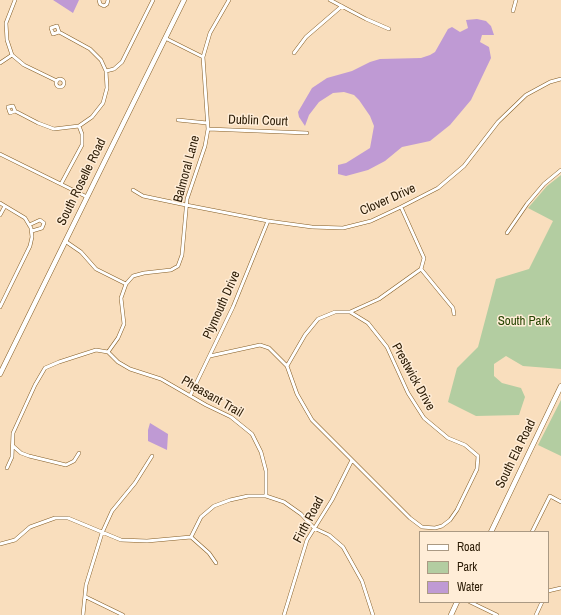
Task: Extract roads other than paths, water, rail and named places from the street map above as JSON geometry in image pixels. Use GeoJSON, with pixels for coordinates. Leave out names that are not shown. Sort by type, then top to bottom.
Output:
{"type":"FeatureCollection","features":[{"type":"Feature","properties":{"kind":"main road","name":"South Roselle Road"},"geometry":{"type":"LineString","coordinates":[[0,374],[2,363],[65,241],[184,0]]}},
{"type":"Feature","properties":{"kind":"main road","name":"South Ela Road"},"geometry":{"type":"LineString","coordinates":[[491,531],[561,386]]}},
{"type":"Feature","properties":{"kind":"main road"},"geometry":{"type":"LineString","coordinates":[[451,615],[457,603]]}},
{"type":"Feature","properties":{"kind":"street"},"geometry":{"type":"LineString","coordinates":[[15,0],[6,22],[7,40],[12,54],[24,65],[56,81]]}},
{"type":"Feature","properties":{"kind":"street"},"geometry":{"type":"LineString","coordinates":[[99,0],[100,4],[104,6],[107,4],[108,0]]}},
{"type":"Feature","properties":{"kind":"street"},"geometry":{"type":"LineString","coordinates":[[106,72],[114,69],[122,62],[153,0]]}},
{"type":"Feature","properties":{"kind":"street","name":"Balmoral Lane"},"geometry":{"type":"LineString","coordinates":[[126,284],[134,276],[144,273],[171,270],[178,266],[182,255],[186,205],[205,146],[208,129],[204,57],[210,33],[229,0]]}},
{"type":"Feature","properties":{"kind":"street"},"geometry":{"type":"LineString","coordinates":[[330,0],[390,29]]}},
{"type":"Feature","properties":{"kind":"street"},"geometry":{"type":"LineString","coordinates":[[514,11],[516,0]]}},
{"type":"Feature","properties":{"kind":"street"},"geometry":{"type":"LineString","coordinates":[[294,53],[306,38],[342,6]]}},
{"type":"Feature","properties":{"kind":"street"},"geometry":{"type":"LineString","coordinates":[[15,111],[38,123],[54,129],[79,126],[92,117],[103,103],[107,88],[106,72],[101,60],[90,49],[59,32]]}},
{"type":"Feature","properties":{"kind":"street"},"geometry":{"type":"LineString","coordinates":[[165,38],[204,57]]}},
{"type":"Feature","properties":{"kind":"street"},"geometry":{"type":"LineString","coordinates":[[0,63],[12,54]]}},
{"type":"Feature","properties":{"kind":"street","name":"Clover Drive"},"geometry":{"type":"LineString","coordinates":[[134,190],[143,196],[268,221],[315,227],[343,228],[371,221],[438,188],[464,166],[498,122],[526,95],[550,82],[561,79]]}},
{"type":"Feature","properties":{"kind":"street"},"geometry":{"type":"LineString","coordinates":[[178,120],[207,123]]}},
{"type":"Feature","properties":{"kind":"street"},"geometry":{"type":"LineString","coordinates":[[61,184],[82,145],[82,134],[79,126]]}},
{"type":"Feature","properties":{"kind":"street","name":"Dublin Court"},"geometry":{"type":"LineString","coordinates":[[208,129],[307,132]]}},
{"type":"Feature","properties":{"kind":"street"},"geometry":{"type":"LineString","coordinates":[[0,154],[87,197]]}},
{"type":"Feature","properties":{"kind":"street"},"geometry":{"type":"LineString","coordinates":[[507,233],[539,189],[561,170]]}},
{"type":"Feature","properties":{"kind":"street"},"geometry":{"type":"LineString","coordinates":[[0,203],[22,215],[32,230],[30,246],[0,307]]}},
{"type":"Feature","properties":{"kind":"street"},"geometry":{"type":"LineString","coordinates":[[0,215],[5,206]]}},
{"type":"Feature","properties":{"kind":"street"},"geometry":{"type":"LineString","coordinates":[[287,366],[305,335],[318,319],[335,312],[350,312],[391,293],[421,269],[424,258],[401,207]]}},
{"type":"Feature","properties":{"kind":"street"},"geometry":{"type":"LineString","coordinates":[[29,225],[40,220],[44,222],[42,228],[32,230]]}},
{"type":"Feature","properties":{"kind":"street","name":"Plymouth Drive"},"geometry":{"type":"LineString","coordinates":[[190,396],[233,307],[268,221]]}},
{"type":"Feature","properties":{"kind":"street"},"geometry":{"type":"LineString","coordinates":[[7,468],[12,457],[13,433],[35,385],[45,368],[96,350],[108,352],[118,338],[124,324],[121,298],[126,284],[96,269],[81,252],[65,241]]}},
{"type":"Feature","properties":{"kind":"street"},"geometry":{"type":"LineString","coordinates":[[421,269],[453,308],[454,314]]}},
{"type":"Feature","properties":{"kind":"street","name":"Prestwick Drive"},"geometry":{"type":"LineString","coordinates":[[350,312],[368,323],[387,347],[408,393],[424,418],[448,438],[465,446],[478,456],[477,470],[457,510],[448,523],[435,528],[422,527],[410,518],[352,460]]}},
{"type":"Feature","properties":{"kind":"street"},"geometry":{"type":"LineString","coordinates":[[210,356],[260,345],[269,348],[287,366],[297,394],[312,420],[352,460]]}},
{"type":"Feature","properties":{"kind":"street","name":"Pheasant Trail"},"geometry":{"type":"LineString","coordinates":[[108,352],[118,362],[130,369],[161,379],[231,417],[252,434],[262,452],[266,471],[266,496]]}},
{"type":"Feature","properties":{"kind":"street"},"geometry":{"type":"LineString","coordinates":[[13,446],[25,454],[43,461],[66,465],[74,461],[79,453]]}},
{"type":"Feature","properties":{"kind":"street"},"geometry":{"type":"LineString","coordinates":[[83,615],[86,585],[102,533],[112,511],[135,483],[152,456]]}},
{"type":"Feature","properties":{"kind":"street","name":"Firth Road"},"geometry":{"type":"LineString","coordinates":[[284,615],[306,540],[332,500],[352,460]]}},
{"type":"Feature","properties":{"kind":"street"},"geometry":{"type":"LineString","coordinates":[[191,537],[201,517],[214,506],[230,500],[248,496],[266,496],[284,502],[301,514],[314,528],[329,535],[343,547],[362,581],[373,615]]}},
{"type":"Feature","properties":{"kind":"street"},"geometry":{"type":"LineString","coordinates":[[532,531],[550,496],[561,502]]}},
{"type":"Feature","properties":{"kind":"street"},"geometry":{"type":"LineString","coordinates":[[0,544],[15,540],[30,527],[55,518],[68,518],[102,533],[123,540],[147,541],[191,537],[204,548],[216,563]]}},
{"type":"Feature","properties":{"kind":"street"},"geometry":{"type":"LineString","coordinates":[[549,590],[561,588]]}},
{"type":"Feature","properties":{"kind":"street"},"geometry":{"type":"LineString","coordinates":[[86,597],[123,615]]}},
{"type":"Feature","properties":{"kind":"street"},"geometry":{"type":"LineString","coordinates":[[472,603],[489,613],[497,615]]}},
{"type":"Feature","properties":{"kind":"street"},"geometry":{"type":"LineString","coordinates":[[536,615],[542,603]]}},
{"type":"Feature","properties":{"kind":"water"},"geometry":{"type":"Polygon","coordinates":[[[53,0],[79,0],[73,13],[53,0]]]}},
{"type":"Feature","properties":{"kind":"water"},"geometry":{"type":"Polygon","coordinates":[[[477,19],[486,21],[491,26],[494,35],[482,35],[480,42],[489,47],[491,58],[471,100],[450,125],[430,141],[402,147],[385,161],[368,170],[346,176],[338,174],[338,165],[346,163],[370,148],[374,126],[370,116],[359,100],[354,95],[344,92],[333,93],[319,102],[309,115],[305,126],[299,117],[298,112],[312,88],[327,78],[352,71],[380,59],[421,58],[430,55],[435,52],[448,29],[452,27],[460,32],[468,28],[466,20],[477,19]]]}},
{"type":"Feature","properties":{"kind":"water"},"geometry":{"type":"Polygon","coordinates":[[[150,423],[168,434],[167,450],[148,441],[148,430],[150,423]]]}},
{"type":"Feature","properties":{"kind":"park label","name":"South Park"},"geometry":{"type":"Point","coordinates":[524,322]}}]}
